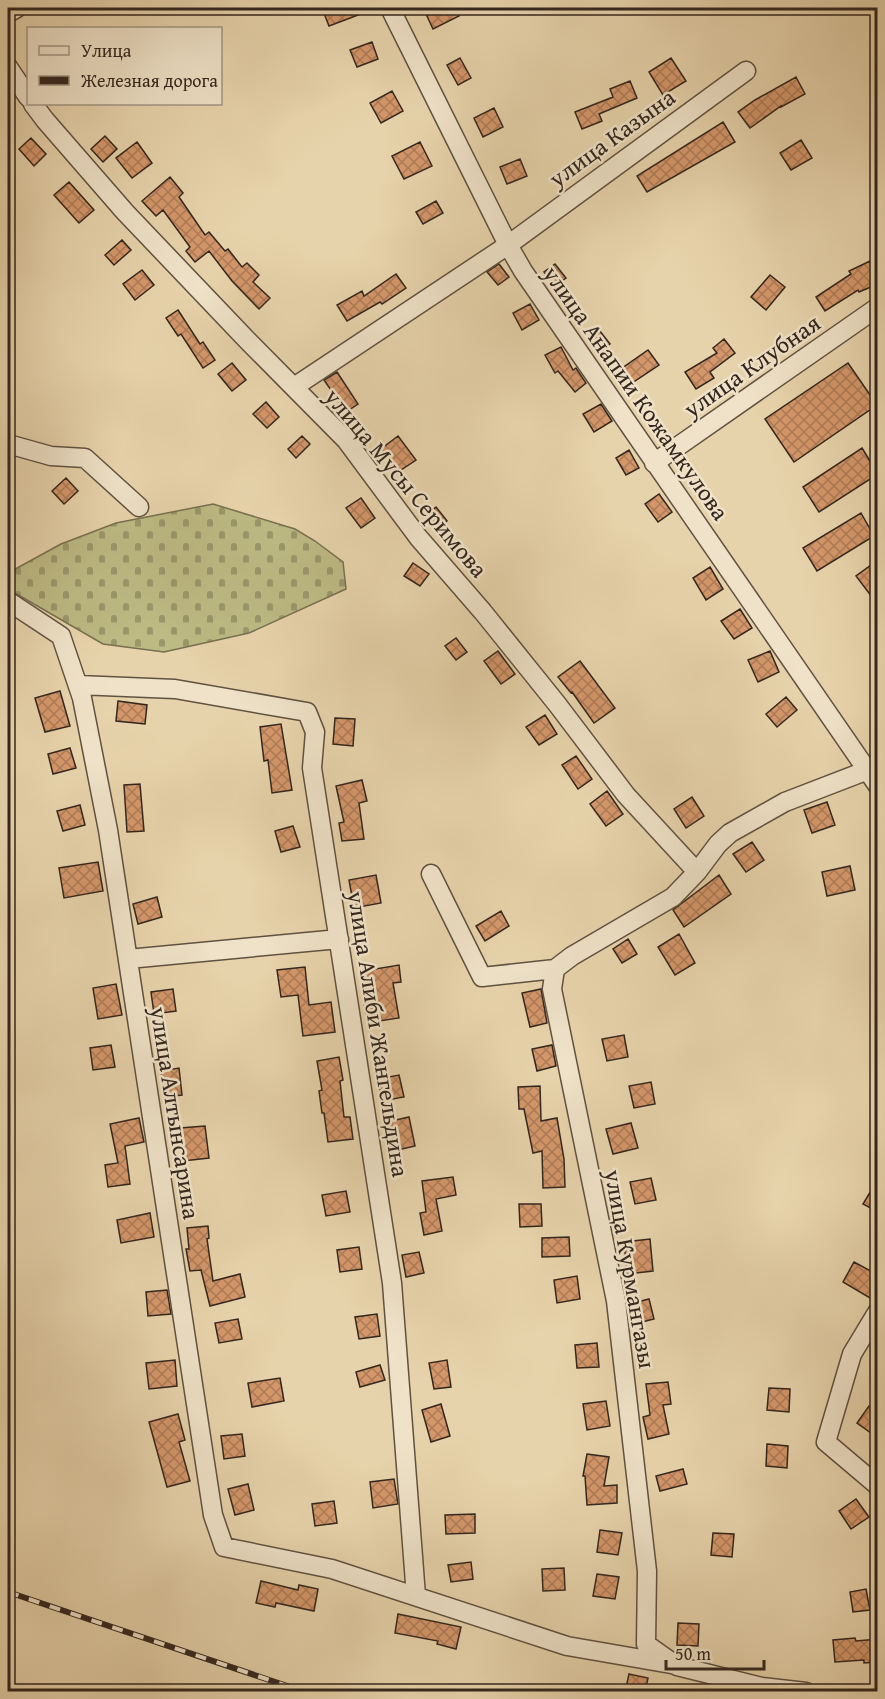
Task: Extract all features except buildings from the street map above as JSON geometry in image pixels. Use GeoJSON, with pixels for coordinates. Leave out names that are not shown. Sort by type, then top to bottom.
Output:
{"type":"FeatureCollection","features":[{"type":"Feature","properties":{"kind":"street"},"geometry":{"type":"LineString","coordinates":[[8,13],[17,8]]}},
{"type":"Feature","properties":{"kind":"street","name":"улица Анапии Кожамкулова"},"geometry":{"type":"LineString","coordinates":[[390,8],[523,271],[654,464],[873,778]]}},
{"type":"Feature","properties":{"kind":"street"},"geometry":{"type":"LineString","coordinates":[[8,67],[27,96]]}},
{"type":"Feature","properties":{"kind":"street","name":"улица Казына"},"geometry":{"type":"LineString","coordinates":[[294,387],[508,245],[746,71]]}},
{"type":"Feature","properties":{"kind":"street","name":"улица Мусы Серимова"},"geometry":{"type":"LineString","coordinates":[[34,105],[125,212],[346,440],[418,537],[483,612],[626,795],[697,872]]}},
{"type":"Feature","properties":{"kind":"street","name":"улица Клубная"},"geometry":{"type":"LineString","coordinates":[[654,464],[878,307]]}},
{"type":"Feature","properties":{"kind":"street"},"geometry":{"type":"LineString","coordinates":[[8,444],[51,456],[85,458],[140,507]]}},
{"type":"Feature","properties":{"kind":"street","name":"улица Алтынсарина"},"geometry":{"type":"LineString","coordinates":[[8,602],[61,636],[82,698],[108,830],[213,1515],[224,1546],[332,1569],[416,1596]]}},
{"type":"Feature","properties":{"kind":"street","name":"улица Алиби Жангельдина"},"geometry":{"type":"LineString","coordinates":[[78,685],[176,689],[307,712],[315,732],[312,768],[392,1283],[416,1596]]}},
{"type":"Feature","properties":{"kind":"street"},"geometry":{"type":"LineString","coordinates":[[431,874],[482,977],[555,969],[572,956],[673,897],[730,833],[785,802],[873,778]]}},
{"type":"Feature","properties":{"kind":"street"},"geometry":{"type":"LineString","coordinates":[[128,959],[339,939]]}},
{"type":"Feature","properties":{"kind":"street","name":"улица Курмангазы"},"geometry":{"type":"LineString","coordinates":[[555,969],[552,988],[616,1301],[647,1571],[646,1644],[677,1666],[762,1687],[806,1692]]}},
{"type":"Feature","properties":{"kind":"street"},"geometry":{"type":"LineString","coordinates":[[878,1311],[852,1354],[826,1442],[878,1485]]}},
{"type":"Feature","properties":{"kind":"street"},"geometry":{"type":"LineString","coordinates":[[416,1596],[567,1646],[677,1666]]}},
{"type":"Feature","properties":{"kind":"green space"},"geometry":{"type":"Polygon","coordinates":[[[213,504],[295,529],[315,541],[343,562],[346,589],[249,633],[164,652],[103,644],[8,589],[8,573],[61,544],[116,523],[213,504]]]}},
{"type":"Feature","properties":{"kind":"railway"},"geometry":{"type":"LineString","coordinates":[[8,1592],[305,1692]]}}]}
